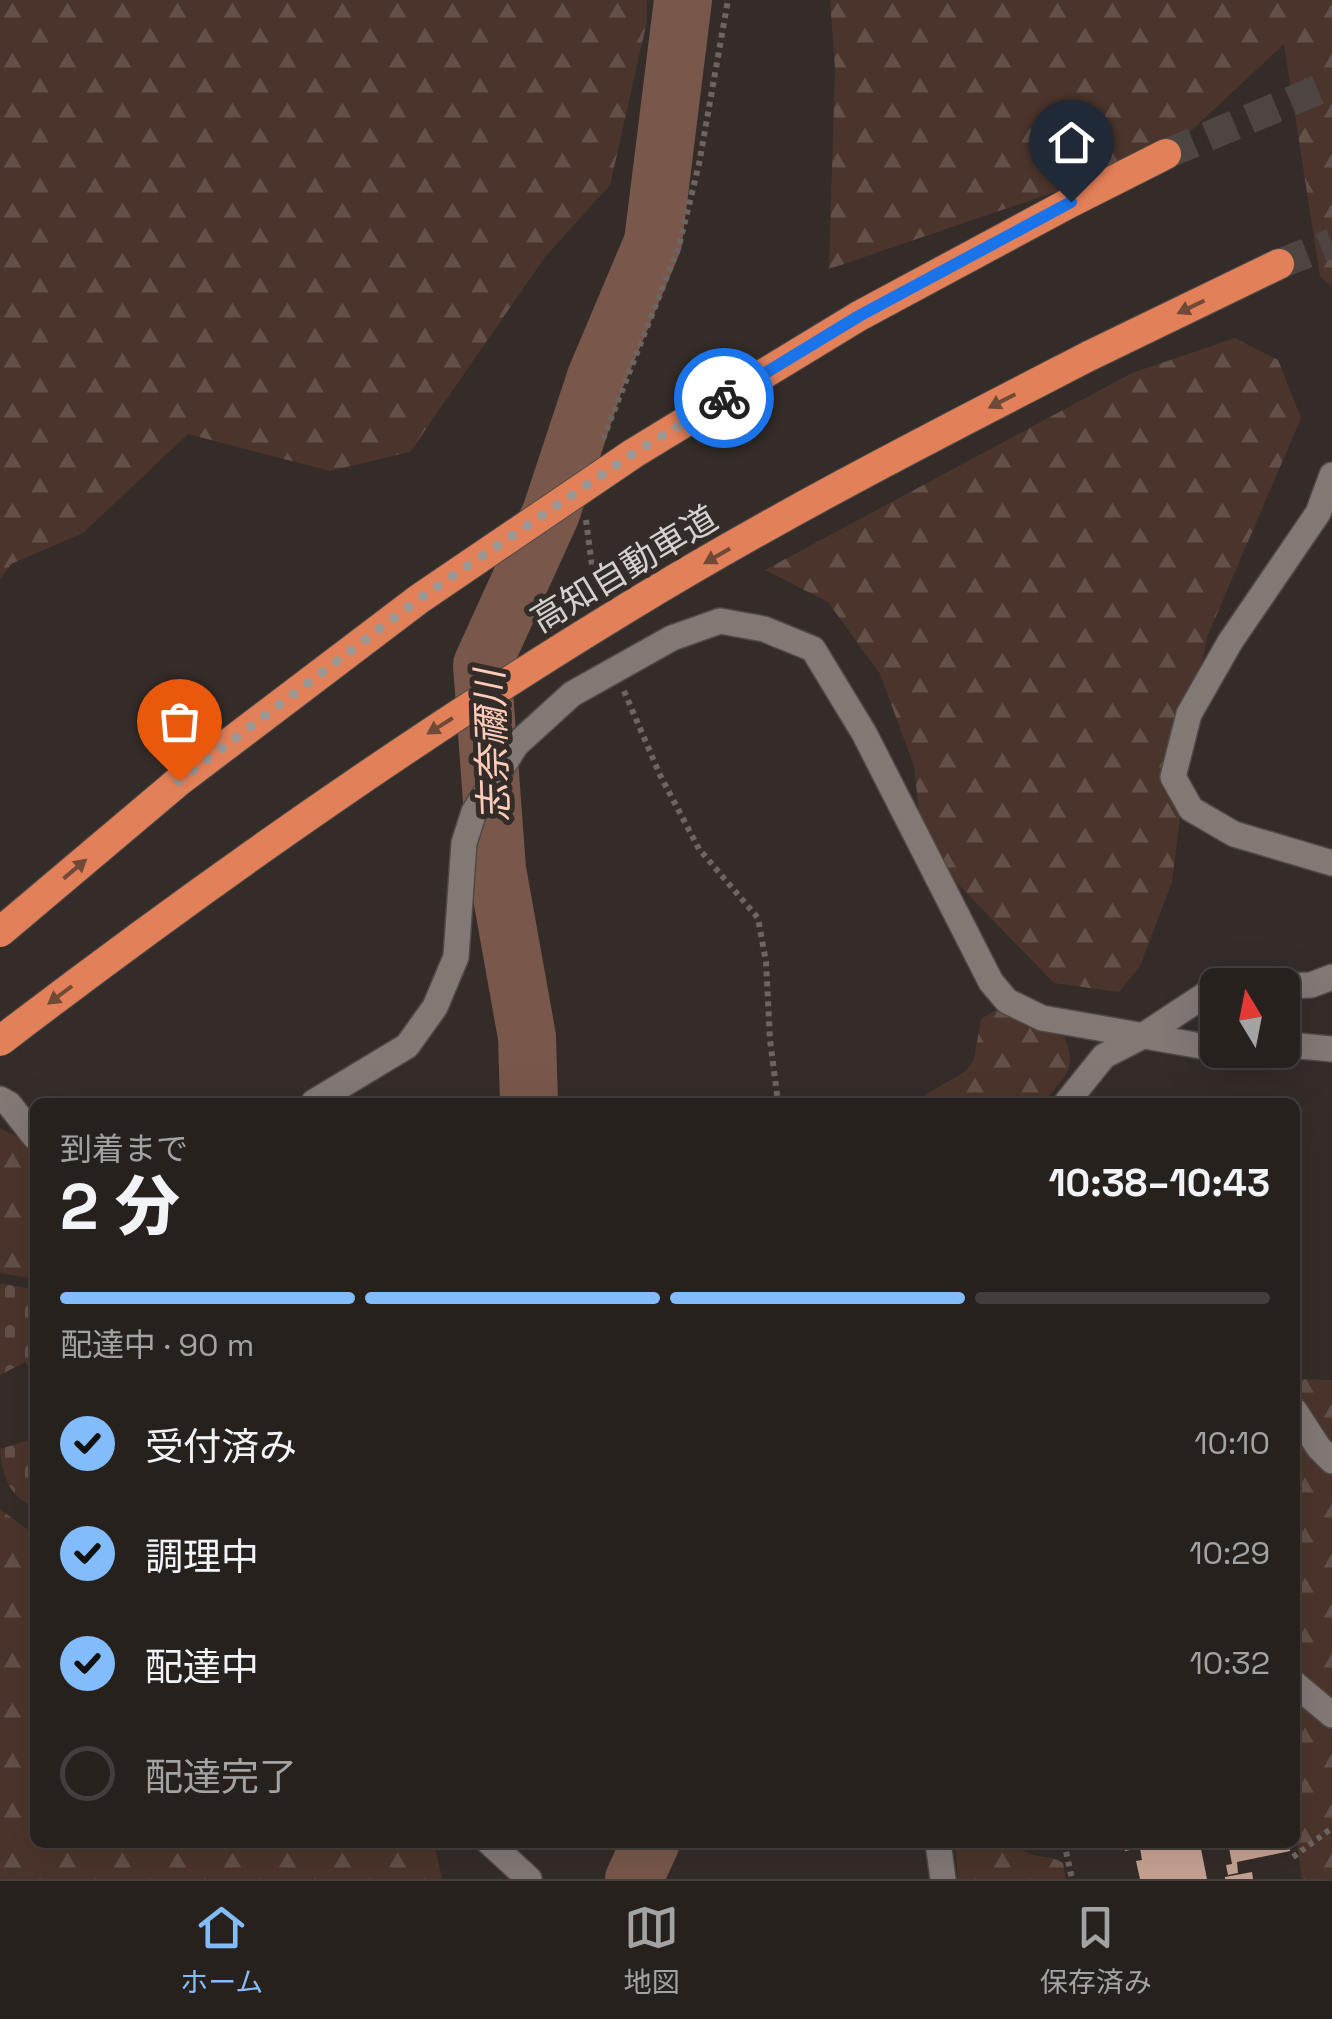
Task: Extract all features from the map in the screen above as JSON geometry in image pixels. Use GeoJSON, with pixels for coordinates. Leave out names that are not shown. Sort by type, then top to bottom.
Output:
{"type":"FeatureCollection","features":[{"type":"Feature","properties":{"kind":"highway"},"geometry":{"type":"LineString","coordinates":[[0,932],[179,781],[435,588],[634,453],[859,316],[1166,154]]}},
{"type":"Feature","properties":{"kind":"highway","name":"高知自動車道"},"geometry":{"type":"LineString","coordinates":[[0,1041],[143,931],[366,773],[630,606],[861,473],[1279,264]]}},
{"type":"Feature","properties":{"kind":"street"},"geometry":{"type":"LineString","coordinates":[[1332,475],[1318,513],[1230,642],[1189,714],[1173,776],[1191,809],[1234,834],[1332,862]]}},
{"type":"Feature","properties":{"kind":"street"},"geometry":{"type":"LineString","coordinates":[[321,1098],[407,1046],[435,1007],[456,958],[464,843],[474,812],[516,745],[572,694],[672,638],[720,621],[764,629],[813,650],[864,733],[992,982],[1007,1001],[1042,1018],[1200,1047]]}},
{"type":"Feature","properties":{"kind":"street"},"geometry":{"type":"LineString","coordinates":[[1300,985],[1332,977]]}},
{"type":"Feature","properties":{"kind":"street"},"geometry":{"type":"LineString","coordinates":[[1070,1098],[1104,1056],[1141,1038],[1200,999]]}},
{"type":"Feature","properties":{"kind":"street"},"geometry":{"type":"LineString","coordinates":[[1300,1046],[1332,1049]]}},
{"type":"Feature","properties":{"kind":"street"},"geometry":{"type":"LineString","coordinates":[[0,1099],[10,1104],[30,1130]]}},
{"type":"Feature","properties":{"kind":"street"},"geometry":{"type":"LineString","coordinates":[[1300,1419],[1318,1448],[1332,1461]]}},
{"type":"Feature","properties":{"kind":"street"},"geometry":{"type":"LineString","coordinates":[[1300,1688],[1332,1715]]}},
{"type":"Feature","properties":{"kind":"street"},"geometry":{"type":"LineString","coordinates":[[495,1848],[529,1879]]}},
{"type":"Feature","properties":{"kind":"street"},"geometry":{"type":"LineString","coordinates":[[939,1848],[943,1879]]}},
{"type":"Feature","properties":{"kind":"path"},"geometry":{"type":"LineString","coordinates":[[600,453],[679,246],[699,164],[728,0]]}},
{"type":"Feature","properties":{"kind":"path"},"geometry":{"type":"LineString","coordinates":[[589,506],[585,524],[593,590],[600,605]]}},
{"type":"Feature","properties":{"kind":"path"},"geometry":{"type":"LineString","coordinates":[[615,672],[660,775],[699,849],[758,918],[766,962],[777,1098]]}},
{"type":"Feature","properties":{"kind":"path"},"geometry":{"type":"LineString","coordinates":[[1293,1856],[1332,1828]]}},
{"type":"Feature","properties":{"kind":"path"},"geometry":{"type":"LineString","coordinates":[[1065,1848],[1072,1879]]}},
{"type":"Feature","properties":{"kind":"green space"},"geometry":{"type":"Polygon","coordinates":[[[0,0],[647,0],[647,21],[610,185],[545,257],[410,452],[330,471],[188,434],[83,533],[11,564],[0,580],[0,0]]]}},
{"type":"Feature","properties":{"kind":"green space"},"geometry":{"type":"Polygon","coordinates":[[[830,0],[1332,0],[1332,287],[1320,276],[1284,44],[1166,154],[829,269],[835,68],[830,0]]]}},
{"type":"Feature","properties":{"kind":"green space"},"geometry":{"type":"Polygon","coordinates":[[[1235,338],[1278,360],[1301,418],[1207,637],[1192,717],[1172,882],[1140,966],[1119,992],[1054,983],[923,848],[914,766],[880,674],[828,602],[765,570],[1132,373],[1235,338]]]}},
{"type":"Feature","properties":{"kind":"green space"},"geometry":{"type":"Polygon","coordinates":[[[996,1010],[1061,1030],[1070,1062],[1064,1077],[1047,1098],[920,1098],[966,1071],[974,1059],[981,1019],[996,1010]]]}},
{"type":"Feature","properties":{"kind":"green space"},"geometry":{"type":"Polygon","coordinates":[[[0,1128],[30,1143],[30,1278],[0,1273],[0,1128]]]}},
{"type":"Feature","properties":{"kind":"green space"},"geometry":{"type":"Polygon","coordinates":[[[0,1283],[30,1289],[30,1370],[25,1362],[0,1375],[0,1283]]]}},
{"type":"Feature","properties":{"kind":"green space"},"geometry":{"type":"Polygon","coordinates":[[[1300,1379],[1332,1380],[1332,1879],[1302,1879],[1298,1848],[1300,1379]]]}},
{"type":"Feature","properties":{"kind":"green space"},"geometry":{"type":"Polygon","coordinates":[[[30,1440],[30,1505],[8,1484],[0,1449],[30,1440]]]}},
{"type":"Feature","properties":{"kind":"green space"},"geometry":{"type":"Polygon","coordinates":[[[0,1509],[30,1531],[30,1848],[435,1848],[442,1879],[0,1879],[0,1509]]]}},
{"type":"Feature","properties":{"kind":"green space"},"geometry":{"type":"Polygon","coordinates":[[[955,1848],[1023,1848],[1063,1863],[1066,1879],[958,1879],[955,1848]]]}},
{"type":"Feature","properties":{"kind":"building"},"geometry":{"type":"Polygon","coordinates":[[[1140,1848],[1201,1849],[1207,1879],[1140,1879],[1136,1861],[1142,1860],[1140,1848]]]}},
{"type":"Feature","properties":{"kind":"building"},"geometry":{"type":"Polygon","coordinates":[[[1229,1848],[1290,1848],[1237,1862],[1238,1873],[1228,1875],[1226,1865],[1232,1864],[1229,1848]]]}},
{"type":"Feature","properties":{"kind":"building"},"geometry":{"type":"Polygon","coordinates":[[[1252,1872],[1253,1879],[1225,1879],[1225,1877],[1252,1872]]]}},
{"type":"Feature","properties":{"kind":"waterway","name":"志奈禰川"},"geometry":{"type":"LineString","coordinates":[[529,1098],[527,1037],[497,869],[482,665],[551,513],[596,377],[653,242],[683,0]]}},
{"type":"Feature","properties":{"kind":"waterway","name":"志奈禰川"},"geometry":{"type":"LineString","coordinates":[[634,1879],[648,1848]]}},
{"type":"Feature","properties":{"kind":"tunnel"},"geometry":{"type":"LineString","coordinates":[[1166,154],[1332,84]]}},
{"type":"Feature","properties":{"kind":"tunnel"},"geometry":{"type":"LineString","coordinates":[[1279,264],[1332,243]]}},
{"type":"Feature","properties":{"kind":"way so far"},"geometry":{"type":"LineString","coordinates":[[179,781],[419,599],[634,453],[724,398]]}},
{"type":"Feature","properties":{"kind":"route"},"geometry":{"type":"LineString","coordinates":[[724,398],[859,316],[1071,202]]}}]}
